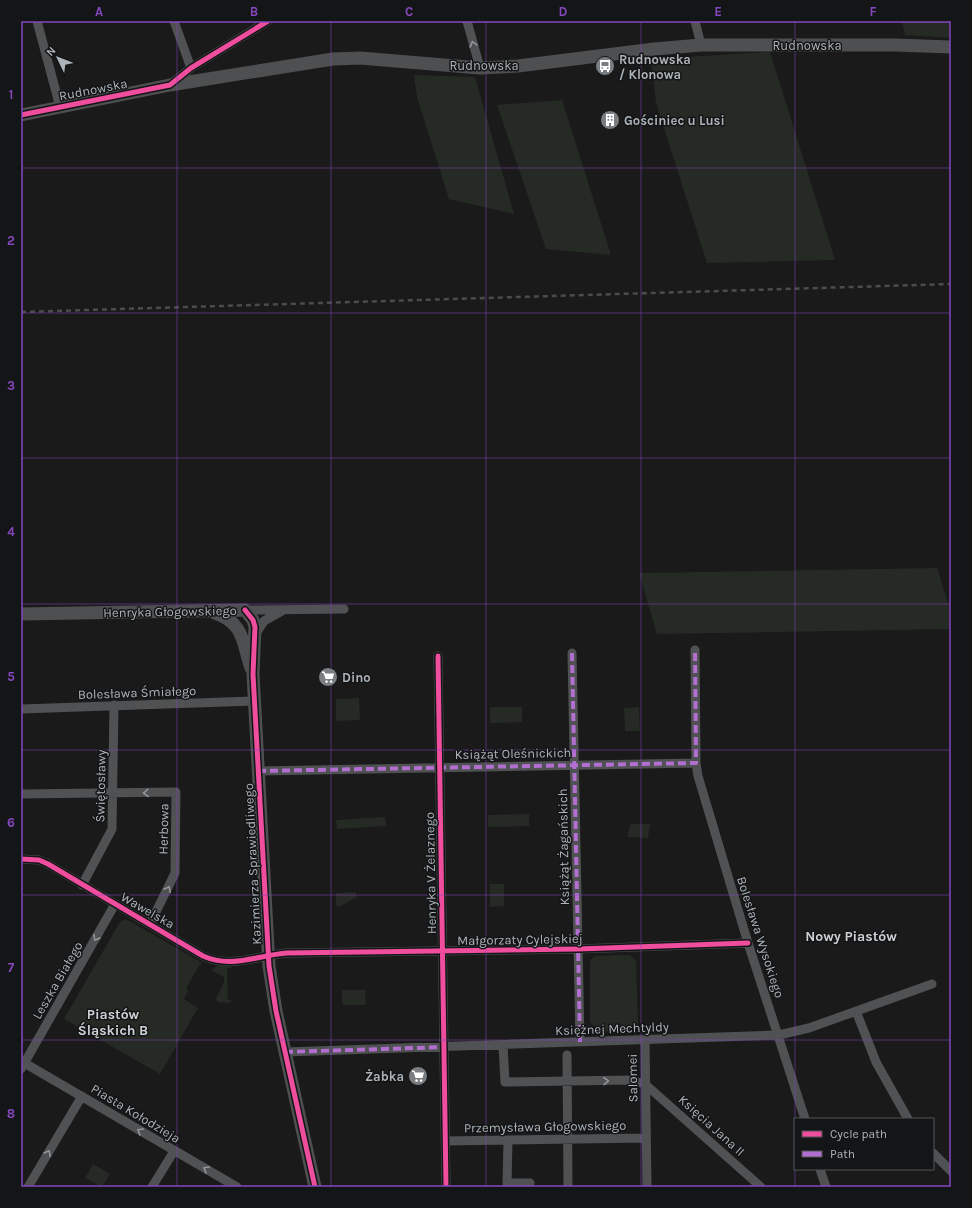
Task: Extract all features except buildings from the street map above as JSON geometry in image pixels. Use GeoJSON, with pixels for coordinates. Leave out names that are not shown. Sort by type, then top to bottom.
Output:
{"type":"FeatureCollection","features":[{"type":"Feature","properties":{"kind":"main road","name":"Rudnowska"},"geometry":{"type":"LineString","coordinates":[[21,115],[170,85],[293,64],[351,58],[480,68],[518,66],[654,48],[701,45],[895,45],[951,47]]}},
{"type":"Feature","properties":{"kind":"main road","name":"Henryka Głogowskiego"},"geometry":{"type":"LineString","coordinates":[[21,614],[245,610]]}},
{"type":"Feature","properties":{"kind":"main road","name":"Kazimierza Sprawiedliwego"},"geometry":{"type":"LineString","coordinates":[[245,610],[253,620],[256,635],[253,674],[254,701],[269,955],[276,1011],[315,1187]]}},
{"type":"Feature","properties":{"kind":"main road","name":"Kazimierza Sprawiedliwego"},"geometry":{"type":"LineString","coordinates":[[242,635],[245,610]]}},
{"type":"Feature","properties":{"kind":"main road","name":"Kazimierza Sprawiedliwego"},"geometry":{"type":"LineString","coordinates":[[211,611],[237,626],[242,635],[253,674]]}},
{"type":"Feature","properties":{"kind":"street"},"geometry":{"type":"LineString","coordinates":[[37,21],[60,107]]}},
{"type":"Feature","properties":{"kind":"street"},"geometry":{"type":"LineString","coordinates":[[174,21],[191,68]]}},
{"type":"Feature","properties":{"kind":"street"},"geometry":{"type":"LineString","coordinates":[[170,85],[191,68],[268,21]]}},
{"type":"Feature","properties":{"kind":"street"},"geometry":{"type":"LineString","coordinates":[[467,21],[480,68]]}},
{"type":"Feature","properties":{"kind":"street"},"geometry":{"type":"LineString","coordinates":[[695,21],[701,45]]}},
{"type":"Feature","properties":{"kind":"street","name":"Henryka Głogowskiego"},"geometry":{"type":"LineString","coordinates":[[245,610],[344,609]]}},
{"type":"Feature","properties":{"kind":"street"},"geometry":{"type":"LineString","coordinates":[[256,635],[260,626],[269,618],[286,610]]}},
{"type":"Feature","properties":{"kind":"street","name":"Bolesława Wysokiego"},"geometry":{"type":"LineString","coordinates":[[696,650],[696,762],[704,800],[748,943],[805,1118]]}},
{"type":"Feature","properties":{"kind":"street","name":"Książąt Żagańskich"},"geometry":{"type":"LineString","coordinates":[[572,653],[580,1042]]}},
{"type":"Feature","properties":{"kind":"street","name":"Henryka V Żelaznego"},"geometry":{"type":"LineString","coordinates":[[438,656],[445,1047],[445,1187]]}},
{"type":"Feature","properties":{"kind":"street","name":"Bolesława Śmiałego"},"geometry":{"type":"LineString","coordinates":[[21,709],[254,701]]}},
{"type":"Feature","properties":{"kind":"street","name":"Świętosławy"},"geometry":{"type":"LineString","coordinates":[[82,885],[112,829],[114,705]]}},
{"type":"Feature","properties":{"kind":"street","name":"Książąt Oleśnickich"},"geometry":{"type":"LineString","coordinates":[[258,771],[696,762]]}},
{"type":"Feature","properties":{"kind":"street","name":"Herbowa"},"geometry":{"type":"LineString","coordinates":[[113,794],[176,792],[175,873],[150,924]]}},
{"type":"Feature","properties":{"kind":"street"},"geometry":{"type":"LineString","coordinates":[[21,794],[113,794]]}},
{"type":"Feature","properties":{"kind":"street","name":"Wawelska"},"geometry":{"type":"LineString","coordinates":[[21,859],[39,860],[48,864],[211,959],[248,960],[269,955]]}},
{"type":"Feature","properties":{"kind":"street","name":"Leszka Białego"},"geometry":{"type":"LineString","coordinates":[[22,1064],[115,904]]}},
{"type":"Feature","properties":{"kind":"street","name":"Małgorzaty Cylejskiej"},"geometry":{"type":"LineString","coordinates":[[269,955],[287,953],[578,949],[748,943]]}},
{"type":"Feature","properties":{"kind":"street","name":"Księżnej Mechtyldy"},"geometry":{"type":"LineString","coordinates":[[285,1052],[779,1035],[809,1028],[932,984]]}},
{"type":"Feature","properties":{"kind":"street"},"geometry":{"type":"LineString","coordinates":[[856,1011],[876,1062],[907,1118]]}},
{"type":"Feature","properties":{"kind":"street","name":"Salomei"},"geometry":{"type":"LineString","coordinates":[[645,1040],[648,1187]]}},
{"type":"Feature","properties":{"kind":"street"},"geometry":{"type":"LineString","coordinates":[[503,1045],[505,1082],[630,1080],[645,1084]]}},
{"type":"Feature","properties":{"kind":"street"},"geometry":{"type":"LineString","coordinates":[[567,1055],[568,1187]]}},
{"type":"Feature","properties":{"kind":"street","name":"Piasta Kołodzieja"},"geometry":{"type":"LineString","coordinates":[[22,1064],[82,1096],[238,1187]]}},
{"type":"Feature","properties":{"kind":"street","name":"Księcia Jana II"},"geometry":{"type":"LineString","coordinates":[[645,1084],[761,1187]]}},
{"type":"Feature","properties":{"kind":"street"},"geometry":{"type":"LineString","coordinates":[[28,1187],[82,1096]]}},
{"type":"Feature","properties":{"kind":"street","name":"Przemysława Głogowskiego"},"geometry":{"type":"LineString","coordinates":[[445,1141],[646,1138]]}},
{"type":"Feature","properties":{"kind":"street"},"geometry":{"type":"LineString","coordinates":[[508,1141],[507,1183],[530,1183]]}},
{"type":"Feature","properties":{"kind":"street"},"geometry":{"type":"LineString","coordinates":[[152,1187],[174,1151]]}},
{"type":"Feature","properties":{"kind":"street"},"geometry":{"type":"LineString","coordinates":[[934,1154],[951,1171]]}},
{"type":"Feature","properties":{"kind":"street"},"geometry":{"type":"LineString","coordinates":[[820,1170],[826,1187]]}},
{"type":"Feature","properties":{"kind":"shaded area"},"geometry":{"type":"Polygon","coordinates":[[[902,21],[951,21],[951,38],[905,35],[902,21]]]}},
{"type":"Feature","properties":{"kind":"shaded area"},"geometry":{"type":"Polygon","coordinates":[[[770,52],[835,260],[707,263],[656,103],[651,59],[770,52]]]}},
{"type":"Feature","properties":{"kind":"shaded area"},"geometry":{"type":"Polygon","coordinates":[[[414,75],[475,77],[514,214],[449,199],[417,97],[414,75]]]}},
{"type":"Feature","properties":{"kind":"shaded area"},"geometry":{"type":"Polygon","coordinates":[[[562,100],[611,255],[546,249],[497,105],[562,100]]]}},
{"type":"Feature","properties":{"kind":"shaded area"},"geometry":{"type":"Polygon","coordinates":[[[937,568],[951,612],[951,629],[657,634],[639,573],[937,568]]]}},
{"type":"Feature","properties":{"kind":"shaded area"},"geometry":{"type":"Polygon","coordinates":[[[359,698],[360,720],[336,721],[336,699],[359,698]]]}},
{"type":"Feature","properties":{"kind":"shaded area"},"geometry":{"type":"Polygon","coordinates":[[[490,707],[522,707],[522,722],[490,723],[490,707]]]}},
{"type":"Feature","properties":{"kind":"shaded area"},"geometry":{"type":"Polygon","coordinates":[[[639,707],[640,731],[625,731],[624,708],[639,707]]]}},
{"type":"Feature","properties":{"kind":"shaded area"},"geometry":{"type":"Polygon","coordinates":[[[529,814],[529,826],[488,827],[488,815],[529,814]]]}},
{"type":"Feature","properties":{"kind":"shaded area"},"geometry":{"type":"Polygon","coordinates":[[[385,817],[386,826],[337,829],[336,820],[385,817]]]}},
{"type":"Feature","properties":{"kind":"shaded area"},"geometry":{"type":"Polygon","coordinates":[[[650,824],[648,838],[627,837],[630,825],[650,824]]]}},
{"type":"Feature","properties":{"kind":"shaded area"},"geometry":{"type":"Polygon","coordinates":[[[490,884],[504,884],[504,906],[490,907],[490,884]]]}},
{"type":"Feature","properties":{"kind":"shaded area"},"geometry":{"type":"Polygon","coordinates":[[[356,892],[357,897],[339,907],[336,905],[336,893],[356,892]]]}},
{"type":"Feature","properties":{"kind":"shaded area"},"geometry":{"type":"Polygon","coordinates":[[[126,919],[201,962],[202,965],[200,964],[186,989],[188,991],[184,999],[198,1008],[160,1074],[64,1019],[120,922],[126,919]]]}},
{"type":"Feature","properties":{"kind":"shaded area"},"geometry":{"type":"Polygon","coordinates":[[[630,955],[636,961],[638,1024],[632,1031],[600,1032],[590,1022],[590,961],[595,956],[630,955]]]}},
{"type":"Feature","properties":{"kind":"shaded area"},"geometry":{"type":"Polygon","coordinates":[[[219,964],[229,965],[232,968],[227,968],[228,1000],[233,1000],[228,1003],[218,1002],[216,999],[224,982],[224,977],[211,970],[219,964]]]}},
{"type":"Feature","properties":{"kind":"shaded area"},"geometry":{"type":"Polygon","coordinates":[[[342,990],[365,990],[366,1005],[345,1005],[342,1003],[342,990]]]}},
{"type":"Feature","properties":{"kind":"shaded area"},"geometry":{"type":"Polygon","coordinates":[[[93,1164],[110,1174],[102,1187],[85,1178],[93,1164]]]}},
{"type":"Feature","properties":{"kind":"railway"},"geometry":{"type":"LineString","coordinates":[[21,312],[951,284]]}},
{"type":"Feature","properties":{"kind":"marked path"},"geometry":{"type":"LineString","coordinates":[[258,771],[696,763],[695,650]]}},
{"type":"Feature","properties":{"kind":"marked path"},"geometry":{"type":"LineString","coordinates":[[572,653],[580,1042]]}},
{"type":"Feature","properties":{"kind":"marked path"},"geometry":{"type":"LineString","coordinates":[[285,1052],[445,1047],[445,1045]]}},
{"type":"Feature","properties":{"kind":"cycle path"},"geometry":{"type":"LineString","coordinates":[[21,115],[170,85],[191,68],[268,21]]}},
{"type":"Feature","properties":{"kind":"cycle path"},"geometry":{"type":"LineString","coordinates":[[245,610],[253,620],[255,627],[253,674],[269,966],[276,1011],[315,1187]]}},
{"type":"Feature","properties":{"kind":"cycle path"},"geometry":{"type":"LineString","coordinates":[[438,656],[446,1186]]}},
{"type":"Feature","properties":{"kind":"cycle path"},"geometry":{"type":"LineString","coordinates":[[21,859],[39,860],[48,864],[203,956],[214,960],[235,961],[287,953],[578,949],[748,943]]}},
{"type":"Feature","properties":{"kind":"place","name":"Rudnowska / Klonowa"},"geometry":{"type":"Point","coordinates":[605,66]}},
{"type":"Feature","properties":{"kind":"place","name":"Gościniec u Lusi"},"geometry":{"type":"Point","coordinates":[610,120]}},
{"type":"Feature","properties":{"kind":"place","name":"Dino"},"geometry":{"type":"Point","coordinates":[328,677]}},
{"type":"Feature","properties":{"kind":"place","name":"Żabka"},"geometry":{"type":"Point","coordinates":[418,1076]}},
{"type":"Feature","properties":{"kind":"district","name":"Nowy Piastów"},"geometry":{"type":"Point","coordinates":[851,936]}},
{"type":"Feature","properties":{"kind":"district","name":"Piastów Śląskich B"},"geometry":{"type":"Point","coordinates":[113,1022]}}]}
